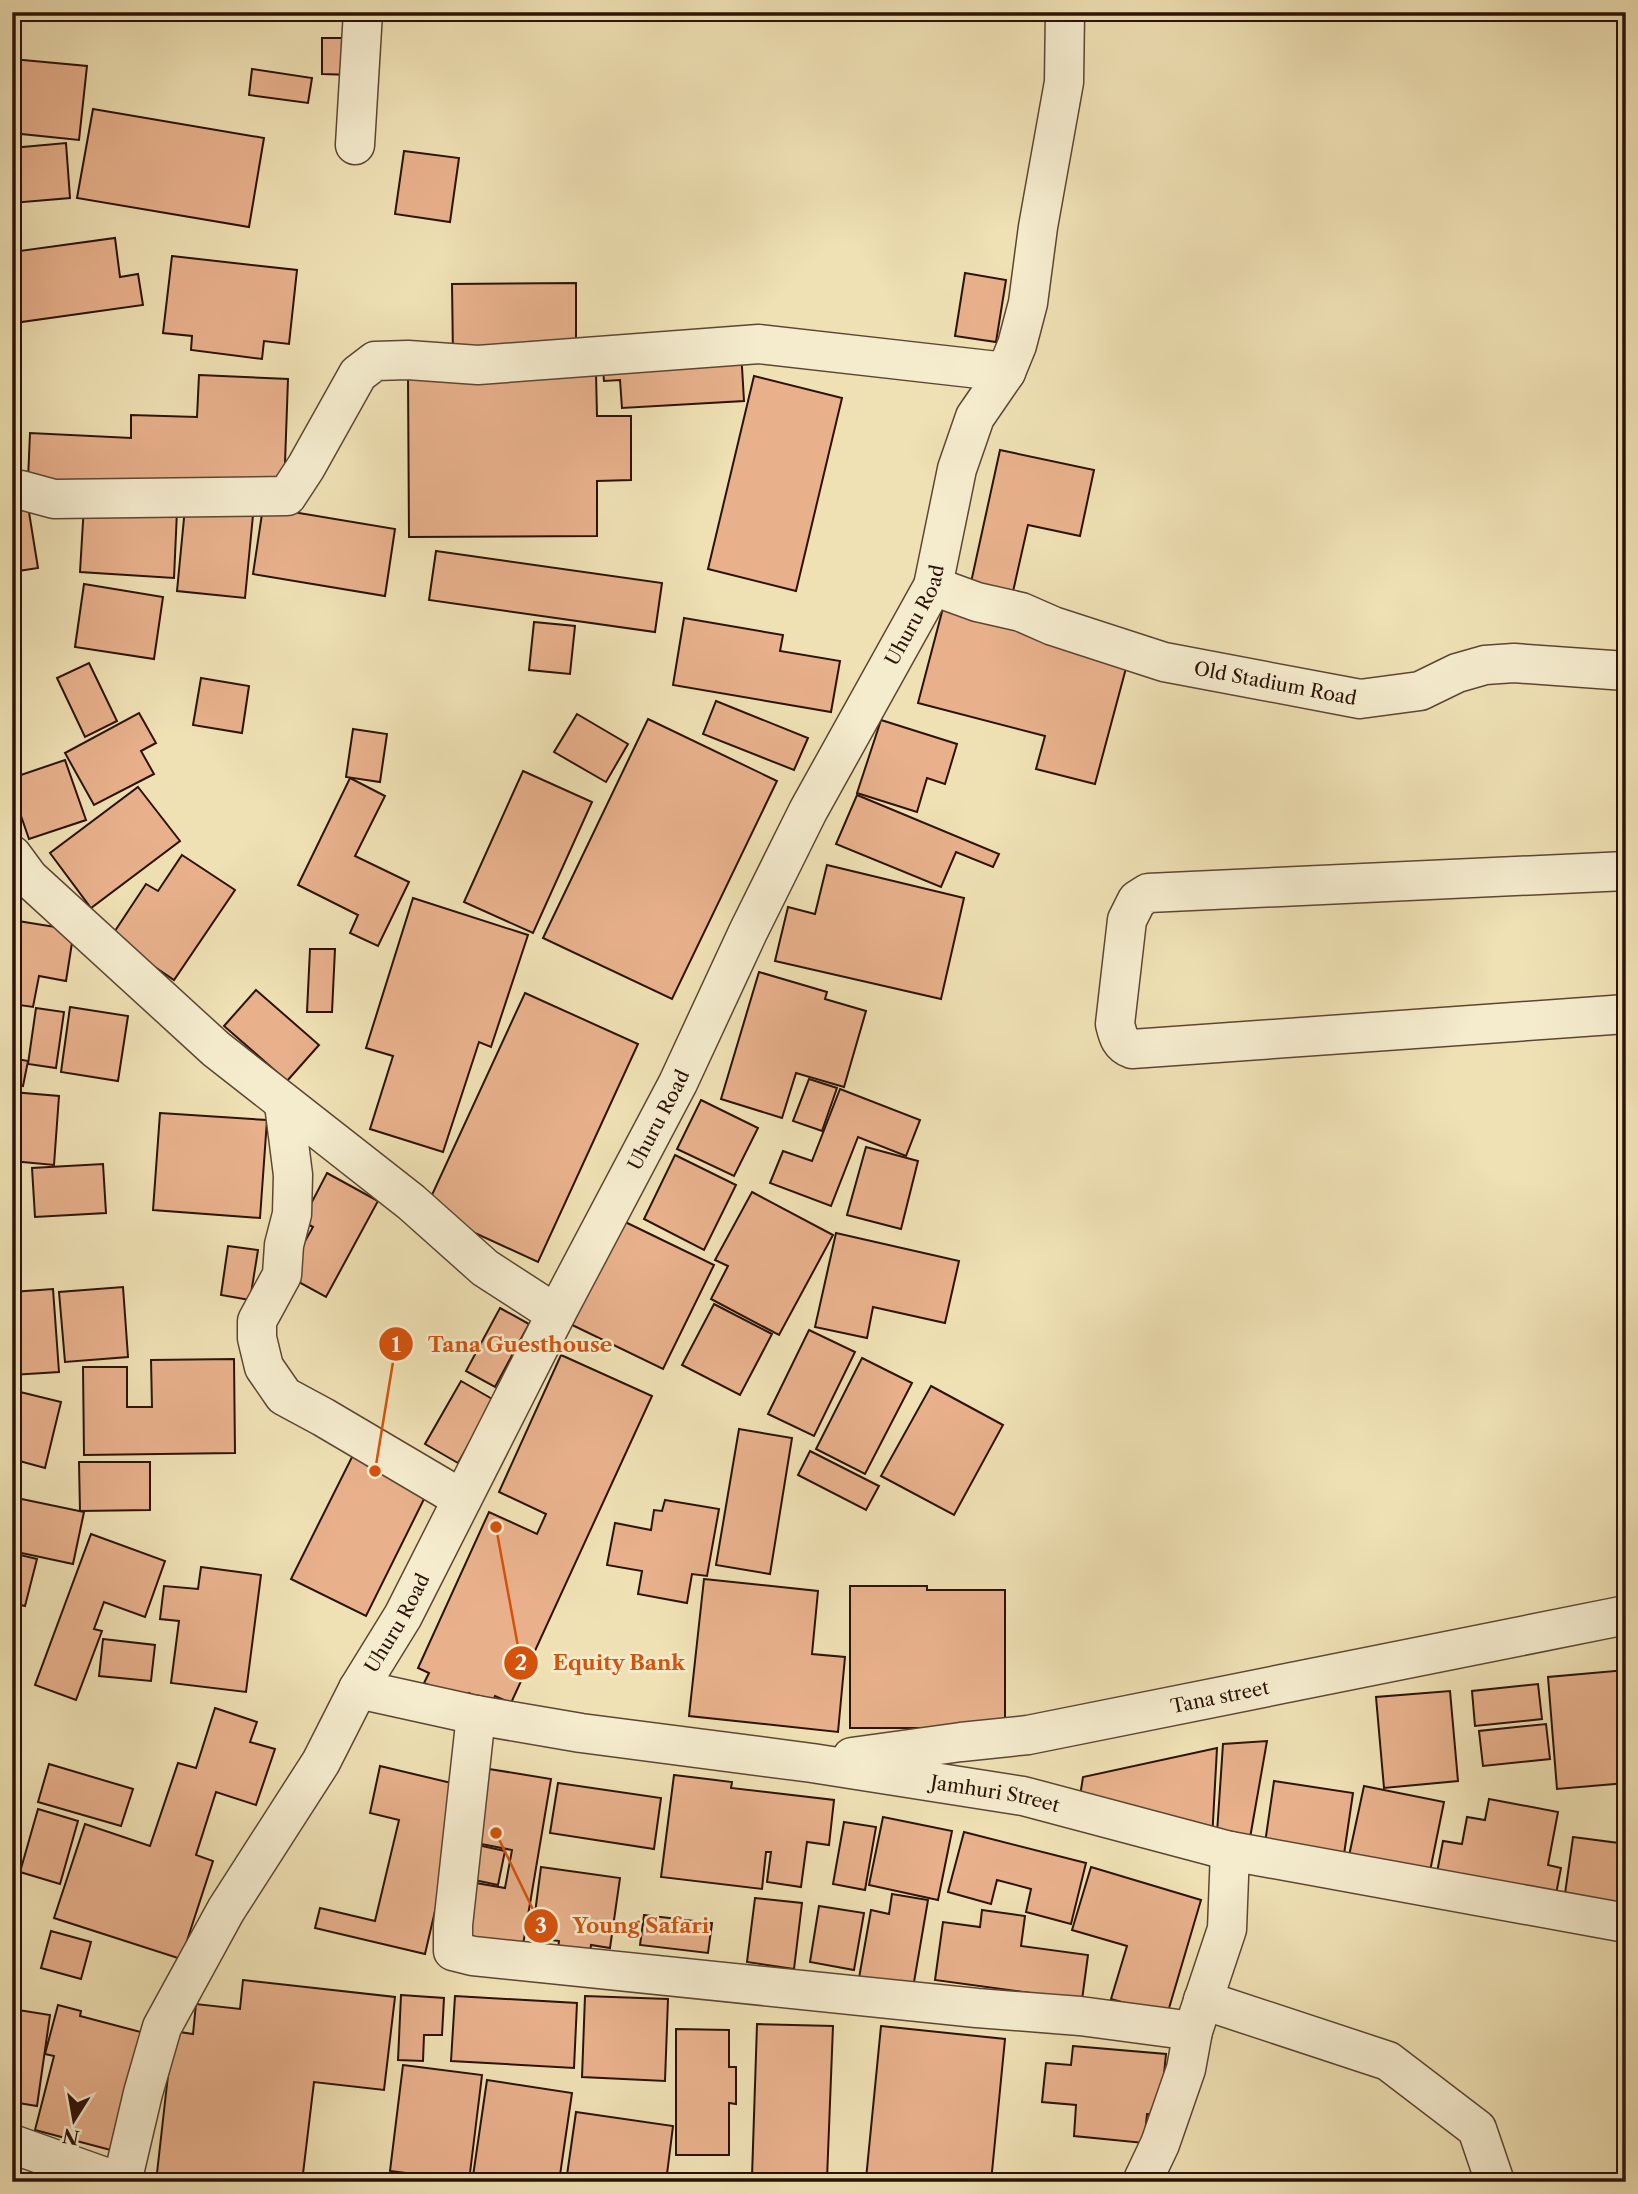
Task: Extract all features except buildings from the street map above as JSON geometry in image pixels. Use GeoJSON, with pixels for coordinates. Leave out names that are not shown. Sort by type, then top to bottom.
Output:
{"type":"FeatureCollection","features":[{"type":"Feature","properties":{"kind":"street"},"geometry":{"type":"LineString","coordinates":[[355,145],[363,12]]}},
{"type":"Feature","properties":{"kind":"street","name":"Uhuru Road"},"geometry":{"type":"LineString","coordinates":[[121,2182],[162,2027],[226,1910],[321,1762],[358,1689],[403,1616],[556,1314],[678,1083],[808,811],[933,586],[957,469],[975,417],[1006,372],[1017,345],[1028,303],[1063,82],[1065,12]]}},
{"type":"Feature","properties":{"kind":"street"},"geometry":{"type":"LineString","coordinates":[[12,493],[21,490],[54,499],[287,496],[358,374],[375,361],[408,360],[478,365],[759,344],[1006,372]]}},
{"type":"Feature","properties":{"kind":"street","name":"Old Stadium Road"},"geometry":{"type":"LineString","coordinates":[[933,586],[978,602],[1021,612],[1053,626],[1164,662],[1360,699],[1420,691],[1457,673],[1485,665],[1514,663],[1626,671]]}},
{"type":"Feature","properties":{"kind":"street"},"geometry":{"type":"LineString","coordinates":[[12,855],[29,878],[216,1049],[411,1202],[485,1268],[556,1314]]}},
{"type":"Feature","properties":{"kind":"street"},"geometry":{"type":"LineString","coordinates":[[1626,871],[1148,892],[1137,900],[1127,920],[1115,1024],[1119,1040],[1132,1049],[1626,1014]]}},
{"type":"Feature","properties":{"kind":"street"},"geometry":{"type":"LineString","coordinates":[[284,1104],[293,1175],[292,1214],[284,1245],[282,1275],[257,1321],[257,1338],[264,1367],[284,1396],[462,1499]]}},
{"type":"Feature","properties":{"kind":"street","name":"Tana street"},"geometry":{"type":"LineString","coordinates":[[812,1763],[1028,1735],[1626,1615]]}},
{"type":"Feature","properties":{"kind":"street","name":"Jamhuri Street"},"geometry":{"type":"LineString","coordinates":[[358,1689],[476,1715],[581,1733],[812,1763],[1023,1796],[1230,1851],[1626,1923]]}},
{"type":"Feature","properties":{"kind":"street"},"geometry":{"type":"LineString","coordinates":[[476,1715],[453,1925],[453,1951],[473,1956],[977,2008],[1080,2016],[1198,2016],[1388,2061],[1477,2129],[1495,2182]]}},
{"type":"Feature","properties":{"kind":"street"},"geometry":{"type":"LineString","coordinates":[[1023,1796],[1028,1735]]}},
{"type":"Feature","properties":{"kind":"street"},"geometry":{"type":"LineString","coordinates":[[1142,2182],[1160,2144],[1186,2069],[1198,2016],[1227,1929],[1230,1851]]}},
{"type":"Feature","properties":{"kind":"street"},"geometry":{"type":"LineString","coordinates":[[12,2144],[121,2182]]}},
{"type":"Feature","properties":{"kind":"place","name":"Tana Guesthouse"},"geometry":{"type":"Point","coordinates":[375,1471]}},
{"type":"Feature","properties":{"kind":"place","name":"Equity Bank"},"geometry":{"type":"Point","coordinates":[496,1527]}},
{"type":"Feature","properties":{"kind":"place","name":"Young Safari"},"geometry":{"type":"Point","coordinates":[496,1833]}}]}
